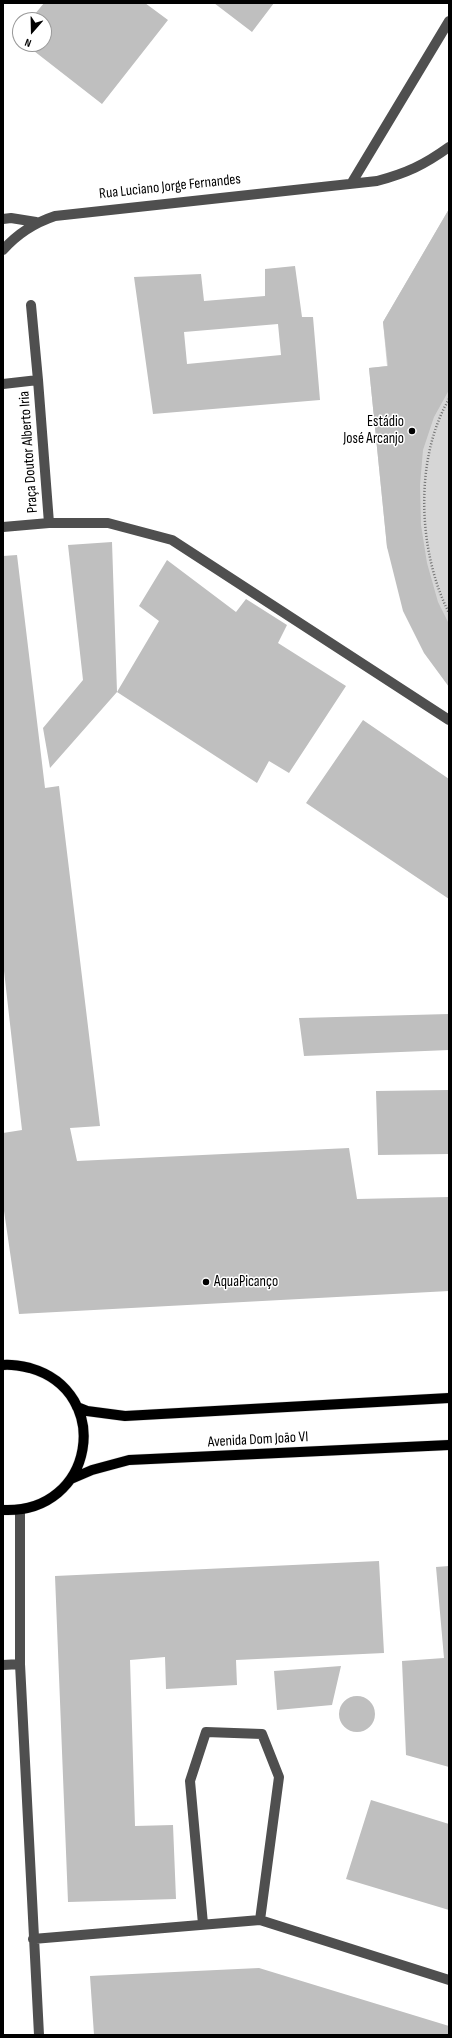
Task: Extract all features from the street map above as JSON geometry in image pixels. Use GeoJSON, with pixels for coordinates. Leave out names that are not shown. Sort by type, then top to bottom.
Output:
{"type":"FeatureCollection","features":[{"type":"Feature","properties":{"kind":"main road"},"geometry":{"type":"LineString","coordinates":[[3,1365],[18,1365],[40,1371],[56,1381],[77,1407],[81,1418],[84,1439],[80,1460],[71,1480],[57,1494],[45,1502],[20,1510],[3,1510]]}},
{"type":"Feature","properties":{"kind":"main road","name":"Avenida Dom João VI"},"geometry":{"type":"LineString","coordinates":[[77,1407],[87,1411],[125,1416],[449,1398]]}},
{"type":"Feature","properties":{"kind":"main road","name":"Avenida Dom João VI"},"geometry":{"type":"LineString","coordinates":[[71,1480],[92,1470],[129,1460],[449,1445]]}},
{"type":"Feature","properties":{"kind":"street"},"geometry":{"type":"LineString","coordinates":[[351,184],[449,21]]}},
{"type":"Feature","properties":{"kind":"street","name":"Rua Luciano Jorge Fernandes"},"geometry":{"type":"LineString","coordinates":[[3,250],[22,232],[36,222],[54,216],[77,212],[378,181],[404,174],[428,162],[449,147]]}},
{"type":"Feature","properties":{"kind":"street"},"geometry":{"type":"LineString","coordinates":[[3,219],[11,218],[36,222]]}},
{"type":"Feature","properties":{"kind":"street","name":"Praça Doutor Alberto Iria"},"geometry":{"type":"LineString","coordinates":[[3,527],[49,523],[31,305]]}},
{"type":"Feature","properties":{"kind":"street","name":"Praça Doutor Alberto Iria"},"geometry":{"type":"LineString","coordinates":[[3,384],[38,380]]}},
{"type":"Feature","properties":{"kind":"street"},"geometry":{"type":"LineString","coordinates":[[49,523],[108,523],[172,540],[449,720]]}},
{"type":"Feature","properties":{"kind":"street"},"geometry":{"type":"LineString","coordinates":[[20,1510],[20,1664],[39,2035]]}},
{"type":"Feature","properties":{"kind":"street"},"geometry":{"type":"LineString","coordinates":[[3,1665],[20,1664]]}},
{"type":"Feature","properties":{"kind":"street"},"geometry":{"type":"LineString","coordinates":[[203,1924],[190,1781],[206,1732],[262,1734],[279,1777],[260,1920]]}},
{"type":"Feature","properties":{"kind":"street"},"geometry":{"type":"LineString","coordinates":[[33,1939],[260,1920],[449,1980]]}},
{"type":"Feature","properties":{"kind":"path"},"geometry":{"type":"LineString","coordinates":[[449,399],[442,411],[431,441],[425,474],[425,500],[429,555],[440,595],[449,613]]}},
{"type":"Feature","properties":{"kind":"shaded area","name":"Estádio José Arcanjo"},"geometry":{"type":"Polygon","coordinates":[[[449,209],[449,687],[387,547],[369,368],[387,366],[383,322],[449,209]]]}},
{"type":"Feature","properties":{"kind":"building"},"geometry":{"type":"Polygon","coordinates":[[[44,3],[145,3],[168,20],[102,104],[35,52],[52,52],[52,12],[37,12],[44,3]]]}},
{"type":"Feature","properties":{"kind":"building"},"geometry":{"type":"Polygon","coordinates":[[[214,3],[274,3],[252,32],[214,3]]]}},
{"type":"Feature","properties":{"kind":"building","name":"Estádio José Arcanjo"},"geometry":{"type":"Polygon","coordinates":[[[449,209],[449,390],[434,417],[423,450],[420,485],[421,525],[427,563],[438,602],[449,624],[449,687],[424,653],[403,611],[387,547],[369,368],[388,366],[383,322],[449,209]]]}},
{"type":"Feature","properties":{"kind":"building"},"geometry":{"type":"Polygon","coordinates":[[[295,266],[302,317],[313,317],[320,400],[153,414],[134,277],[201,274],[204,301],[265,296],[265,269],[295,266]],[[278,324],[184,332],[187,364],[281,355],[278,324]]]}},
{"type":"Feature","properties":{"kind":"building"},"geometry":{"type":"Polygon","coordinates":[[[112,542],[117,692],[50,768],[43,728],[83,680],[68,545],[112,542]]]}},
{"type":"Feature","properties":{"kind":"building"},"geometry":{"type":"Polygon","coordinates":[[[17,555],[45,788],[59,786],[100,1126],[70,1128],[77,1161],[349,1148],[357,1199],[449,1197],[449,1291],[19,1314],[3,1204],[3,1133],[22,1130],[3,962],[3,556],[17,555]]]}},
{"type":"Feature","properties":{"kind":"building"},"geometry":{"type":"Polygon","coordinates":[[[167,560],[236,612],[246,599],[287,625],[278,643],[346,686],[289,773],[269,761],[257,783],[117,692],[159,621],[139,606],[167,560]]]}},
{"type":"Feature","properties":{"kind":"building"},"geometry":{"type":"Polygon","coordinates":[[[363,720],[449,779],[449,899],[306,803],[363,720]]]}},
{"type":"Feature","properties":{"kind":"building"},"geometry":{"type":"Polygon","coordinates":[[[449,1014],[449,1050],[304,1056],[299,1018],[449,1014]]]}},
{"type":"Feature","properties":{"kind":"building"},"geometry":{"type":"Polygon","coordinates":[[[449,1090],[449,1154],[378,1155],[376,1091],[449,1090]]]}},
{"type":"Feature","properties":{"kind":"building"},"geometry":{"type":"Polygon","coordinates":[[[379,1561],[384,1653],[236,1660],[237,1685],[166,1689],[165,1657],[130,1660],[135,1826],[173,1825],[176,1899],[68,1902],[55,1576],[379,1561]]]}},
{"type":"Feature","properties":{"kind":"building"},"geometry":{"type":"Polygon","coordinates":[[[449,1566],[449,1767],[406,1755],[402,1661],[444,1658],[436,1567],[449,1566]]]}},
{"type":"Feature","properties":{"kind":"building"},"geometry":{"type":"Polygon","coordinates":[[[341,1666],[332,1705],[277,1710],[274,1671],[341,1666]]]}},
{"type":"Feature","properties":{"kind":"building"},"geometry":{"type":"Polygon","coordinates":[[[357,1696],[370,1701],[375,1714],[370,1727],[357,1732],[344,1727],[339,1714],[344,1701],[357,1696]]]}},
{"type":"Feature","properties":{"kind":"building"},"geometry":{"type":"Polygon","coordinates":[[[371,1800],[449,1824],[449,1910],[346,1879],[371,1800]]]}},
{"type":"Feature","properties":{"kind":"building"},"geometry":{"type":"Polygon","coordinates":[[[259,1968],[449,2026],[449,2035],[94,2035],[90,1976],[259,1968]]]}},
{"type":"Feature","properties":{"kind":"place","name":"Estádio José Arcanjo"},"geometry":{"type":"Point","coordinates":[412,431]}},
{"type":"Feature","properties":{"kind":"place","name":"AquaPicanço"},"geometry":{"type":"Point","coordinates":[206,1282]}}]}
